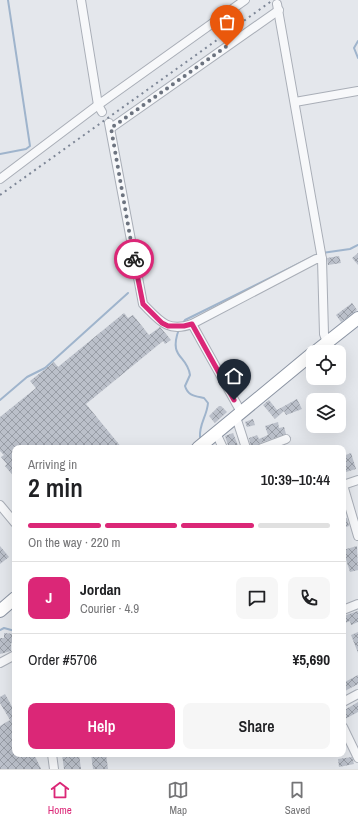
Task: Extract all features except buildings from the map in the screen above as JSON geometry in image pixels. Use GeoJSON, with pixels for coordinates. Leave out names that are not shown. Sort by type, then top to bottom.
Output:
{"type":"FeatureCollection","features":[{"type":"Feature","properties":{"kind":"highway"},"geometry":{"type":"LineString","coordinates":[[323,345],[358,318]]}},
{"type":"Feature","properties":{"kind":"highway"},"geometry":{"type":"LineString","coordinates":[[202,445],[306,360]]}},
{"type":"Feature","properties":{"kind":"highway"},"geometry":{"type":"LineString","coordinates":[[0,611],[12,601]]}},
{"type":"Feature","properties":{"kind":"street"},"geometry":{"type":"LineString","coordinates":[[81,0],[100,108]]}},
{"type":"Feature","properties":{"kind":"street"},"geometry":{"type":"LineString","coordinates":[[0,179],[100,108],[245,0]]}},
{"type":"Feature","properties":{"kind":"street"},"geometry":{"type":"LineString","coordinates":[[322,259],[316,259],[184,326],[168,326],[162,323],[143,304],[110,126],[278,7],[321,249],[322,259],[324,334],[327,342]]}},
{"type":"Feature","properties":{"kind":"street"},"geometry":{"type":"LineString","coordinates":[[295,102],[358,91]]}},
{"type":"Feature","properties":{"kind":"street"},"geometry":{"type":"LineString","coordinates":[[184,326],[238,415],[245,445]]}},
{"type":"Feature","properties":{"kind":"street"},"geometry":{"type":"LineString","coordinates":[[216,433],[222,445]]}},
{"type":"Feature","properties":{"kind":"street"},"geometry":{"type":"LineString","coordinates":[[270,445],[286,439]]}},
{"type":"Feature","properties":{"kind":"street"},"geometry":{"type":"LineString","coordinates":[[346,484],[358,480]]}},
{"type":"Feature","properties":{"kind":"street"},"geometry":{"type":"LineString","coordinates":[[346,495],[358,536]]}},
{"type":"Feature","properties":{"kind":"street"},"geometry":{"type":"LineString","coordinates":[[0,505],[12,520]]}},
{"type":"Feature","properties":{"kind":"street"},"geometry":{"type":"LineString","coordinates":[[346,609],[358,604]]}},
{"type":"Feature","properties":{"kind":"street"},"geometry":{"type":"LineString","coordinates":[[0,663],[12,657]]}},
{"type":"Feature","properties":{"kind":"street"},"geometry":{"type":"LineString","coordinates":[[346,700],[358,694]]}},
{"type":"Feature","properties":{"kind":"street"},"geometry":{"type":"LineString","coordinates":[[346,733],[358,758]]}},
{"type":"Feature","properties":{"kind":"street"},"geometry":{"type":"LineString","coordinates":[[52,757],[54,769]]}},
{"type":"Feature","properties":{"kind":"waterway"},"geometry":{"type":"LineString","coordinates":[[0,154],[26,149],[30,146],[8,0]]}},
{"type":"Feature","properties":{"kind":"waterway"},"geometry":{"type":"LineString","coordinates":[[358,41],[354,48],[358,58]]}},
{"type":"Feature","properties":{"kind":"waterway"},"geometry":{"type":"LineString","coordinates":[[322,253],[350,249],[358,245]]}},
{"type":"Feature","properties":{"kind":"waterway"},"geometry":{"type":"LineString","coordinates":[[182,324],[185,320],[318,254]]}},
{"type":"Feature","properties":{"kind":"waterway"},"geometry":{"type":"LineString","coordinates":[[0,400],[27,377],[45,368],[128,293]]}},
{"type":"Feature","properties":{"kind":"waterway"},"geometry":{"type":"LineString","coordinates":[[179,329],[176,339],[177,351],[188,368],[190,375],[185,386],[186,389],[190,394],[204,398],[208,403],[200,437]]}},
{"type":"Feature","properties":{"kind":"waterway"},"geometry":{"type":"LineString","coordinates":[[0,630],[4,628],[12,630]]}},
{"type":"Feature","properties":{"kind":"railway"},"geometry":{"type":"LineString","coordinates":[[0,195],[273,0]]}},
{"type":"Feature","properties":{"kind":"way so far"},"geometry":{"type":"LineString","coordinates":[[134,259],[111,128],[227,46]]}},
{"type":"Feature","properties":{"kind":"route"},"geometry":{"type":"LineString","coordinates":[[134,259],[143,304],[162,323],[168,326],[176,327],[192,324],[234,400]]}}]}
